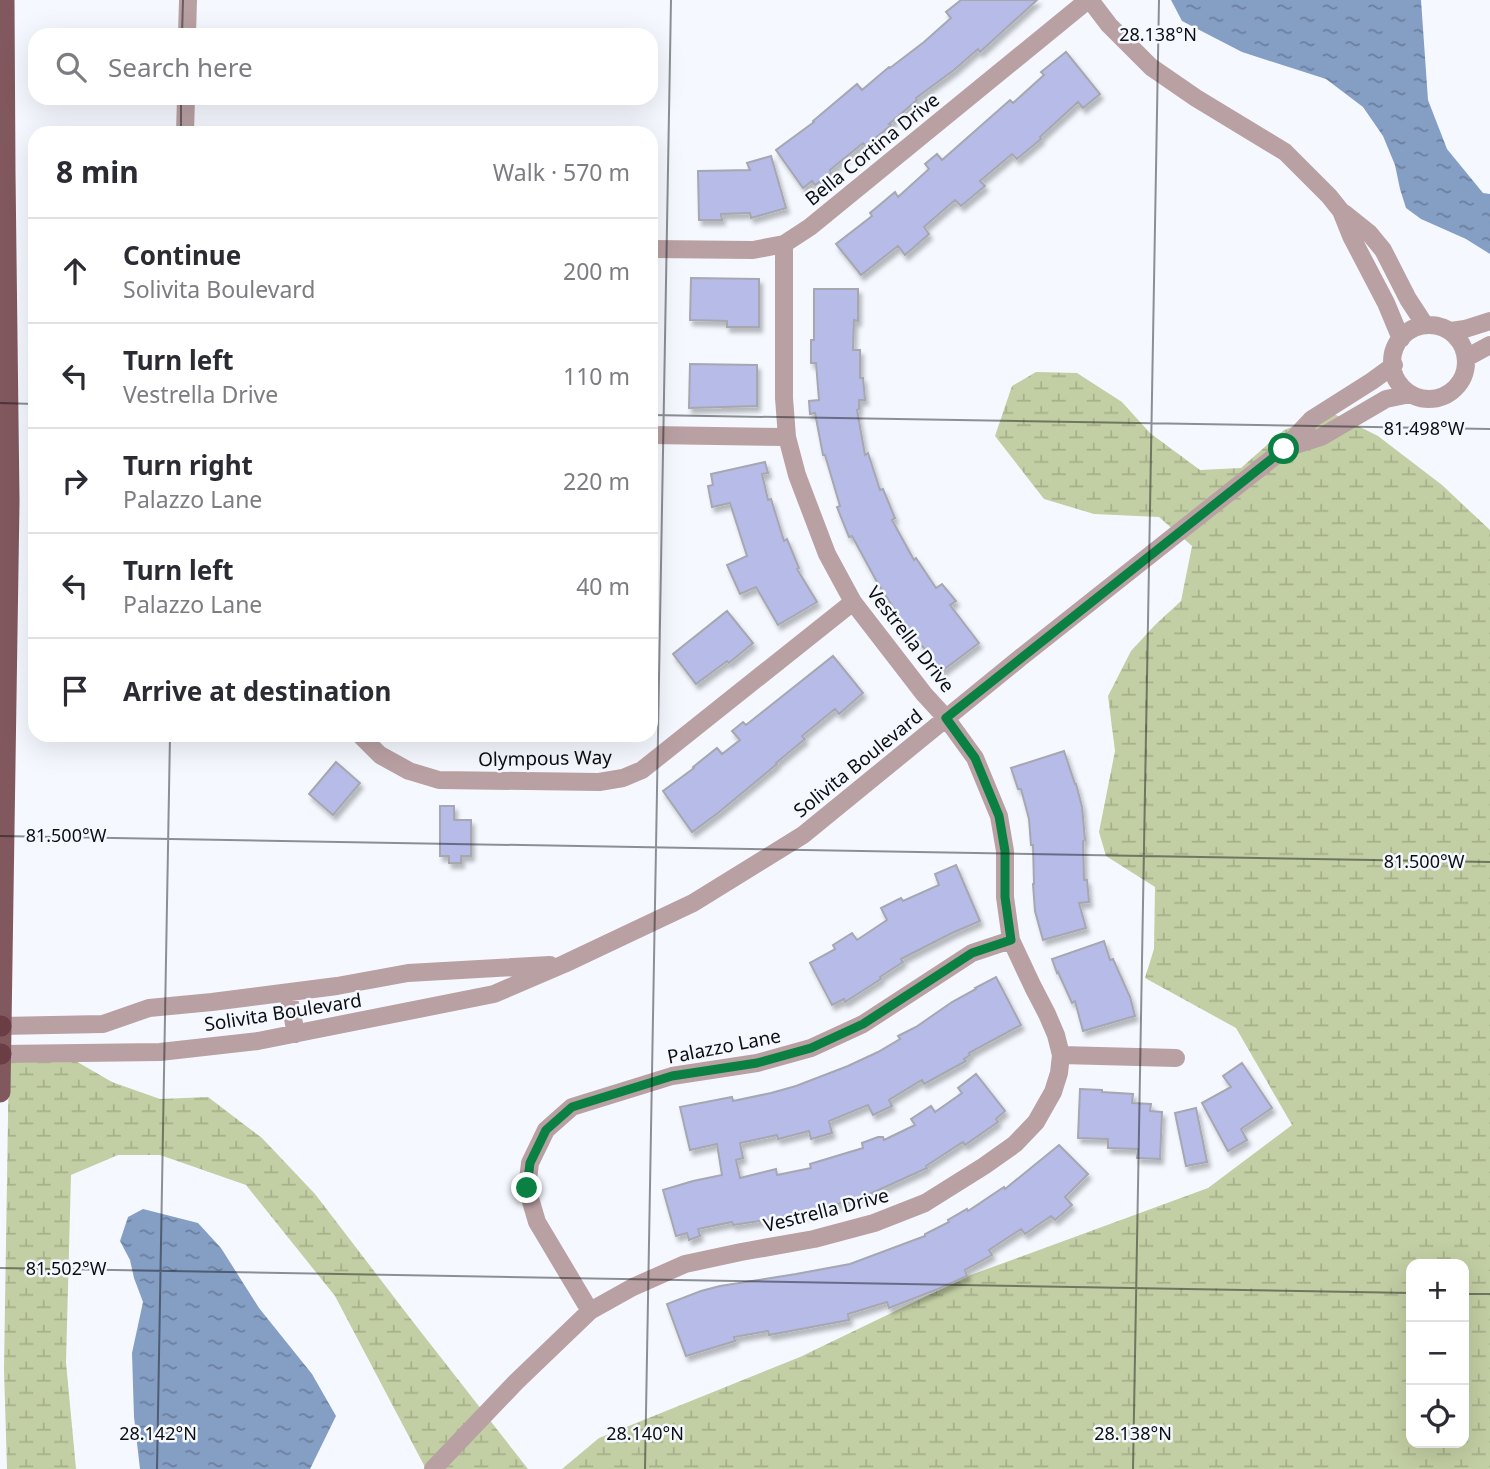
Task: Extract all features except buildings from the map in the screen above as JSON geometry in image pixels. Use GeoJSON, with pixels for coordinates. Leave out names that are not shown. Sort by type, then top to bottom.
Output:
{"type":"FeatureCollection","features":[{"type":"Feature","properties":{"kind":"main road"},"geometry":{"type":"LineString","coordinates":[[0,1092],[9,501],[2,118],[5,0]]}},
{"type":"Feature","properties":{"kind":"street"},"geometry":{"type":"LineString","coordinates":[[187,28],[188,0]]}},
{"type":"Feature","properties":{"kind":"street"},"geometry":{"type":"LineString","coordinates":[[1089,0],[1109,25],[1151,67],[1285,152],[1341,211],[1369,233],[1383,250],[1408,299],[1425,325]]}},
{"type":"Feature","properties":{"kind":"street","name":"Bella Cortina Drive"},"geometry":{"type":"LineString","coordinates":[[658,248],[753,250],[784,244],[810,227],[1089,0]]}},
{"type":"Feature","properties":{"kind":"street"},"geometry":{"type":"LineString","coordinates":[[185,126],[186,105]]}},
{"type":"Feature","properties":{"kind":"street"},"geometry":{"type":"LineString","coordinates":[[1341,211],[1401,339]]}},
{"type":"Feature","properties":{"kind":"street","name":"Vestrella Drive"},"geometry":{"type":"LineString","coordinates":[[433,1469],[516,1382],[590,1311],[633,1287],[685,1264],[814,1239],[874,1223],[925,1203],[1015,1144],[1035,1122],[1053,1092],[1059,1073],[1061,1055],[1056,1035],[1011,940],[1005,897],[1005,851],[999,816],[975,758],[853,602],[827,554],[807,504],[787,437],[783,336],[784,244]]}},
{"type":"Feature","properties":{"kind":"street"},"geometry":{"type":"LineString","coordinates":[[1451,331],[1459,341],[1466,358],[1467,365],[1459,384],[1450,393],[1436,398],[1421,398],[1410,394],[1398,382],[1394,365],[1395,348],[1407,332],[1425,325],[1451,331],[1490,321]]}},
{"type":"Feature","properties":{"kind":"street"},"geometry":{"type":"LineString","coordinates":[[1466,358],[1490,345]]}},
{"type":"Feature","properties":{"kind":"street","name":"Solivita Boulevard"},"geometry":{"type":"LineString","coordinates":[[0,1054],[160,1052],[258,1041],[494,994],[564,964],[693,902],[803,835],[1284,449],[1312,419],[1394,365]]}},
{"type":"Feature","properties":{"kind":"street","name":"Solivita Boulevard"},"geometry":{"type":"LineString","coordinates":[[1284,449],[1321,437],[1386,398],[1410,394]]}},
{"type":"Feature","properties":{"kind":"street"},"geometry":{"type":"LineString","coordinates":[[658,435],[787,437]]}},
{"type":"Feature","properties":{"kind":"street","name":"Olympous Way"},"geometry":{"type":"LineString","coordinates":[[367,742],[380,755],[409,771],[439,780],[599,782],[623,778],[642,770],[853,602]]}},
{"type":"Feature","properties":{"kind":"street","name":"Palazzo Lane"},"geometry":{"type":"LineString","coordinates":[[590,1311],[537,1222],[527,1188],[530,1163],[546,1130],[572,1107],[672,1076],[757,1063],[811,1048],[863,1024],[972,953],[1011,940]]}},
{"type":"Feature","properties":{"kind":"street","name":"Solivita Boulevard"},"geometry":{"type":"LineString","coordinates":[[1,1026],[103,1024],[149,1008],[288,993],[408,973],[564,964]]}},
{"type":"Feature","properties":{"kind":"street"},"geometry":{"type":"LineString","coordinates":[[288,993],[296,1034]]}},
{"type":"Feature","properties":{"kind":"street"},"geometry":{"type":"LineString","coordinates":[[1061,1055],[1177,1058]]}},
{"type":"Feature","properties":{"kind":"green space"},"geometry":{"type":"Polygon","coordinates":[[[1036,372],[1077,373],[1122,402],[1150,433],[1200,470],[1241,468],[1284,430],[1330,412],[1378,436],[1442,485],[1490,530],[1490,1469],[562,1469],[599,1438],[800,1357],[968,1276],[1208,1188],[1292,1125],[1236,1028],[1145,978],[1154,949],[1155,887],[1106,856],[1099,832],[1115,751],[1108,696],[1131,651],[1181,601],[1192,546],[1159,517],[1094,514],[1044,499],[995,436],[1012,386],[1036,372]]]}},
{"type":"Feature","properties":{"kind":"green space"},"geometry":{"type":"Polygon","coordinates":[[[9,1054],[67,1056],[112,1082],[160,1099],[208,1097],[262,1138],[315,1194],[528,1469],[426,1469],[335,1296],[246,1185],[160,1155],[118,1155],[71,1175],[66,1362],[76,1469],[7,1469],[4,1369],[9,1054]]]}},
{"type":"Feature","properties":{"kind":"water"},"geometry":{"type":"Polygon","coordinates":[[[1171,0],[1421,0],[1428,100],[1447,149],[1483,193],[1490,194],[1490,254],[1466,239],[1421,219],[1406,208],[1395,165],[1383,136],[1363,107],[1326,79],[1242,52],[1182,21],[1171,0]]]}},
{"type":"Feature","properties":{"kind":"water"},"geometry":{"type":"Polygon","coordinates":[[[143,1209],[198,1223],[221,1248],[259,1308],[312,1374],[336,1416],[310,1469],[140,1469],[134,1417],[132,1353],[143,1302],[130,1260],[120,1241],[128,1217],[143,1209]]]}},
{"type":"Feature","properties":{"kind":"route"},"geometry":{"type":"LineString","coordinates":[[527,1188],[530,1163],[546,1130],[572,1107],[672,1076],[757,1063],[811,1048],[863,1024],[972,953],[1011,940],[1005,897],[1005,851],[999,816],[975,758],[946,718],[1284,449]]}}]}
